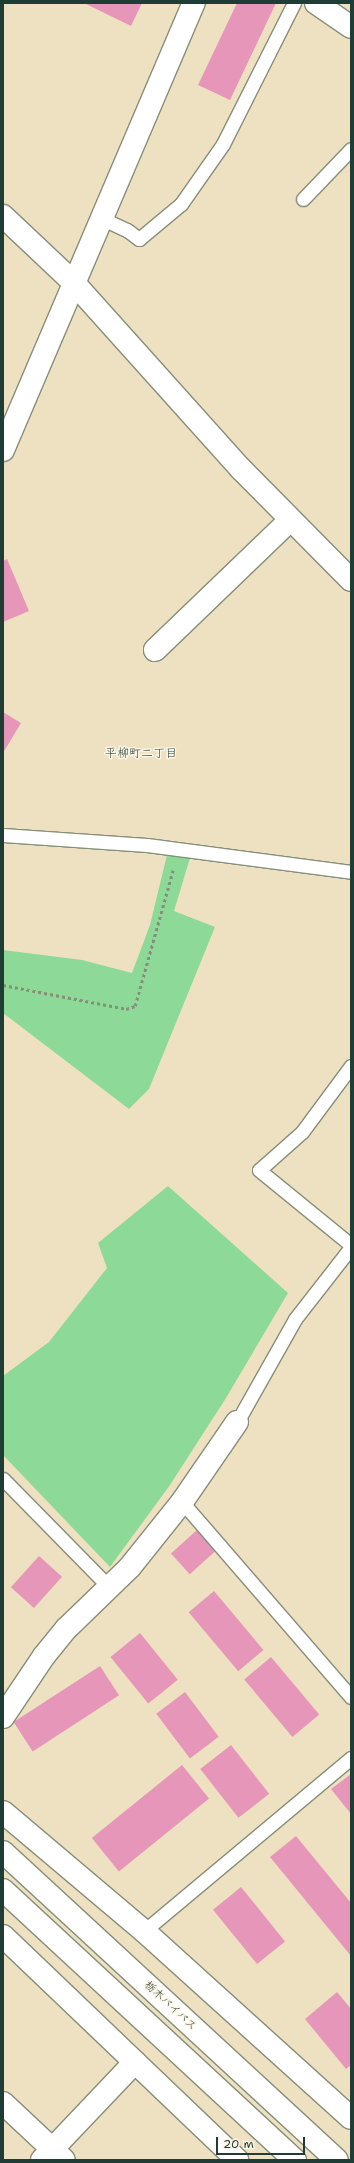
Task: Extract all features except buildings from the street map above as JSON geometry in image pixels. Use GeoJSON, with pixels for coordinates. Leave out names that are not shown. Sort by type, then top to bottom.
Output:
{"type":"FeatureCollection","features":[{"type":"Feature","properties":{"kind":"street"},"geometry":{"type":"LineString","coordinates":[[3,450],[194,3]]}},
{"type":"Feature","properties":{"kind":"street"},"geometry":{"type":"LineString","coordinates":[[316,3],[351,27]]}},
{"type":"Feature","properties":{"kind":"street"},"geometry":{"type":"LineString","coordinates":[[3,216],[74,283],[241,469],[351,580]]}},
{"type":"Feature","properties":{"kind":"street"},"geometry":{"type":"LineString","coordinates":[[155,650],[290,520]]}},
{"type":"Feature","properties":{"kind":"street"},"geometry":{"type":"LineString","coordinates":[[3,1717],[44,1656],[66,1629],[130,1567],[182,1502],[237,1422]]}},
{"type":"Feature","properties":{"kind":"street"},"geometry":{"type":"LineString","coordinates":[[3,1812],[144,1930],[351,2118]]}},
{"type":"Feature","properties":{"kind":"street","name":"栃木バイパス"},"geometry":{"type":"LineString","coordinates":[[3,1852],[337,2160]]}},
{"type":"Feature","properties":{"kind":"street"},"geometry":{"type":"LineString","coordinates":[[3,1890],[295,2160]]}},
{"type":"Feature","properties":{"kind":"street"},"geometry":{"type":"LineString","coordinates":[[3,1936],[237,2160]]}},
{"type":"Feature","properties":{"kind":"street"},"geometry":{"type":"LineString","coordinates":[[3,2103],[53,2156],[135,2062]]}},
{"type":"Feature","properties":{"kind":"lane"},"geometry":{"type":"LineString","coordinates":[[103,219],[127,230],[139,239],[181,204],[223,144],[294,3]]}},
{"type":"Feature","properties":{"kind":"lane"},"geometry":{"type":"LineString","coordinates":[[303,199],[351,149]]}},
{"type":"Feature","properties":{"kind":"lane"},"geometry":{"type":"LineString","coordinates":[[3,835],[178,850],[351,872]]}},
{"type":"Feature","properties":{"kind":"lane"},"geometry":{"type":"LineString","coordinates":[[237,1422],[295,1319],[351,1246],[259,1170],[302,1132],[351,1066]]}},
{"type":"Feature","properties":{"kind":"lane"},"geometry":{"type":"LineString","coordinates":[[3,1480],[109,1587]]}},
{"type":"Feature","properties":{"kind":"lane"},"geometry":{"type":"LineString","coordinates":[[182,1502],[351,1697]]}},
{"type":"Feature","properties":{"kind":"lane"},"geometry":{"type":"LineString","coordinates":[[144,1930],[351,1758]]}},
{"type":"Feature","properties":{"kind":"path"},"geometry":{"type":"LineString","coordinates":[[3,985],[126,1009],[135,1006],[178,850]]}},
{"type":"Feature","properties":{"kind":"green space"},"geometry":{"type":"Polygon","coordinates":[[[167,855],[190,858],[174,911],[215,927],[149,1089],[129,1109],[3,1013],[3,950],[82,960],[132,973],[150,925],[167,855]]]}},
{"type":"Feature","properties":{"kind":"green space"},"geometry":{"type":"Polygon","coordinates":[[[168,1186],[288,1293],[226,1398],[170,1485],[110,1567],[3,1455],[3,1376],[49,1342],[107,1268],[98,1243],[168,1186]]]}},
{"type":"Feature","properties":{"kind":"district","name":"平柳町二丁目"},"geometry":{"type":"Point","coordinates":[141,754]}}]}
